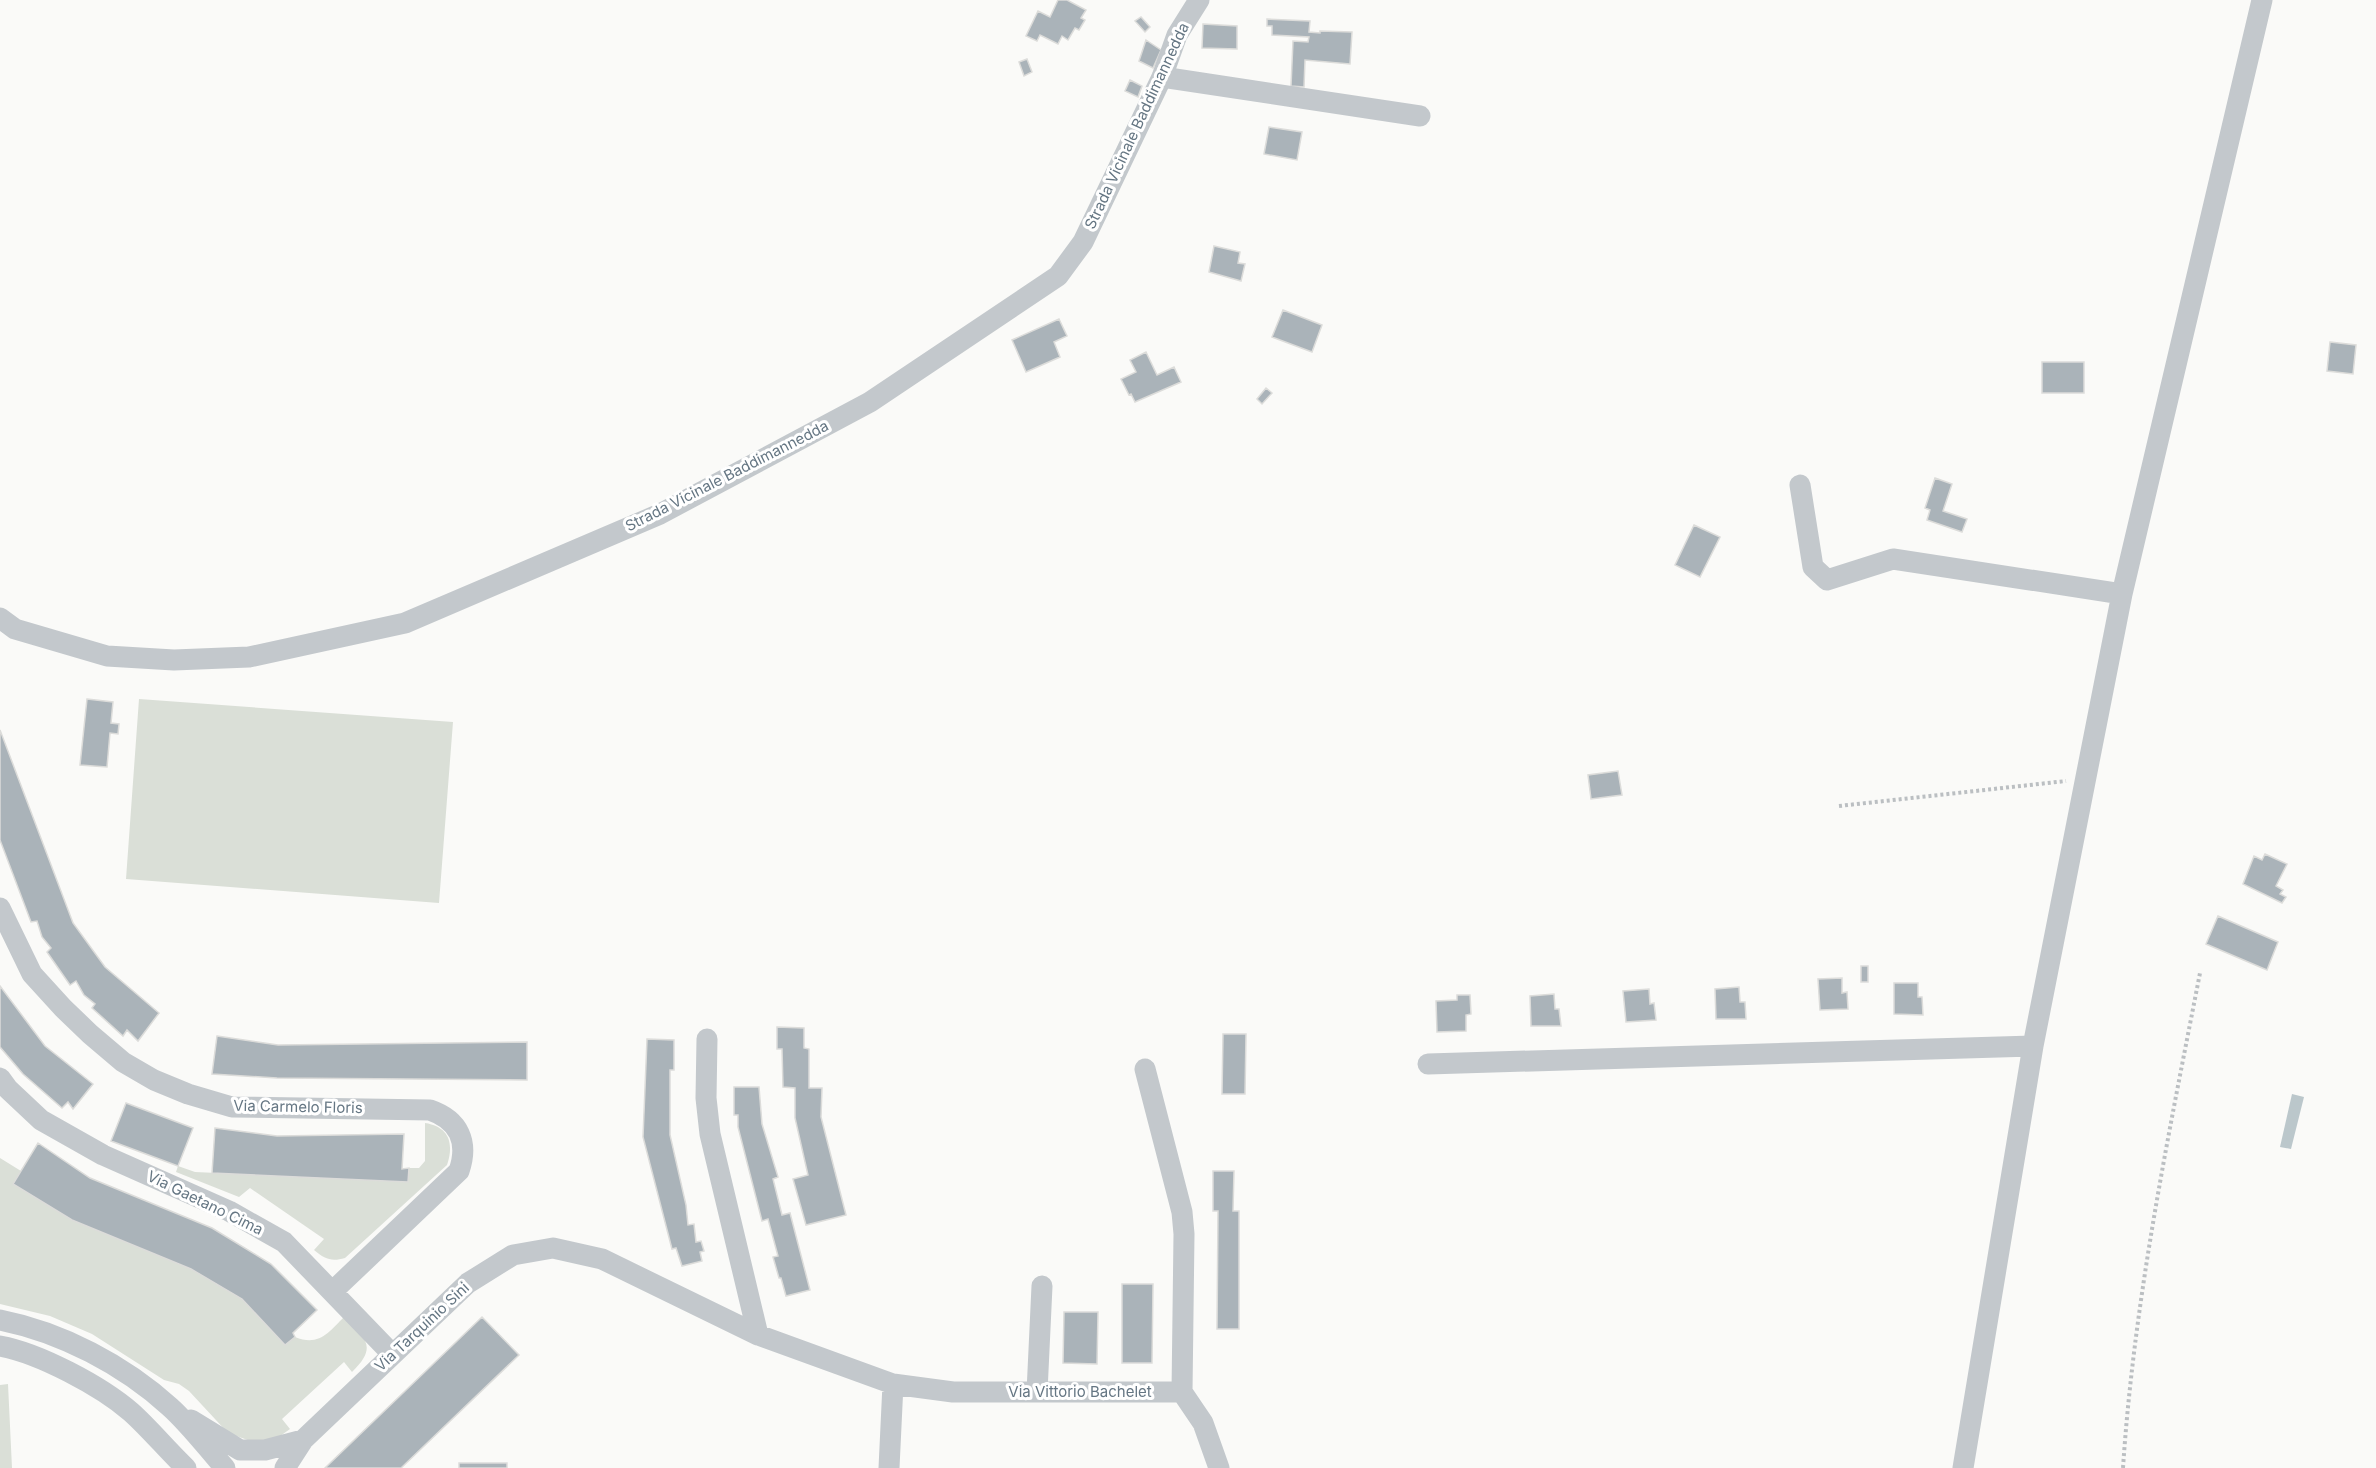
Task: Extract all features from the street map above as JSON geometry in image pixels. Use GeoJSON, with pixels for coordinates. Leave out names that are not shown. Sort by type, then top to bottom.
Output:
{"type":"FeatureCollection","features":[{"type":"Feature","properties":{"kind":"street","name":"Strada Vicinale Baddimannedda"},"geometry":{"type":"LineString","coordinates":[[2,622],[15,629],[107,656],[174,660],[249,657],[405,623],[660,514],[870,402],[1058,276],[1083,242],[1162,77],[1177,35],[1199,0]]}},
{"type":"Feature","properties":{"kind":"street"},"geometry":{"type":"LineString","coordinates":[[1963,1468],[2033,1046],[2084,779],[2122,594],[2262,0]]}},
{"type":"Feature","properties":{"kind":"street"},"geometry":{"type":"LineString","coordinates":[[1162,77],[1420,116]]}},
{"type":"Feature","properties":{"kind":"street"},"geometry":{"type":"LineString","coordinates":[[1800,485],[1812,567],[1827,580],[1893,559],[2122,594]]}},
{"type":"Feature","properties":{"kind":"street","name":"Via Carmelo Floris"},"geometry":{"type":"LineString","coordinates":[[0,908],[32,974],[90,1034],[123,1062],[154,1080],[188,1094],[232,1107],[430,1110],[451,1120],[462,1140],[464,1150],[459,1171],[333,1291]]}},
{"type":"Feature","properties":{"kind":"street"},"geometry":{"type":"LineString","coordinates":[[707,1039],[706,1098],[710,1134],[758,1335]]}},
{"type":"Feature","properties":{"kind":"street"},"geometry":{"type":"LineString","coordinates":[[1428,1064],[2033,1046]]}},
{"type":"Feature","properties":{"kind":"street"},"geometry":{"type":"LineString","coordinates":[[1145,1069],[1183,1223],[1182,1392],[1203,1423],[1219,1468]]}},
{"type":"Feature","properties":{"kind":"street","name":"Via Gaetano Cima"},"geometry":{"type":"LineString","coordinates":[[0,1078],[8,1089],[41,1120],[103,1155],[230,1211],[284,1242],[392,1354]]}},
{"type":"Feature","properties":{"kind":"street","name":"Via Tarquinio Sini"},"geometry":{"type":"LineString","coordinates":[[285,1468],[303,1440],[468,1283],[513,1255],[553,1248],[602,1259],[758,1335]]}},
{"type":"Feature","properties":{"kind":"street"},"geometry":{"type":"LineString","coordinates":[[1037,1392],[1042,1286]]}},
{"type":"Feature","properties":{"kind":"street"},"geometry":{"type":"LineString","coordinates":[[0,1320],[21,1324],[70,1342],[128,1375],[170,1407],[225,1468]]}},
{"type":"Feature","properties":{"kind":"street","name":"Via Vittorio Bachelet"},"geometry":{"type":"LineString","coordinates":[[758,1335],[893,1384],[953,1392],[1182,1392]]}},
{"type":"Feature","properties":{"kind":"street"},"geometry":{"type":"LineString","coordinates":[[0,1346],[64,1369],[95,1387],[130,1411],[186,1468]]}},
{"type":"Feature","properties":{"kind":"street"},"geometry":{"type":"LineString","coordinates":[[889,1468],[893,1384]]}},
{"type":"Feature","properties":{"kind":"street","name":"Via Tarquinio Sini"},"geometry":{"type":"LineString","coordinates":[[170,1407],[240,1450],[265,1450],[303,1440]]}},
{"type":"Feature","properties":{"kind":"path"},"geometry":{"type":"LineString","coordinates":[[1839,806],[2084,779]]}},
{"type":"Feature","properties":{"kind":"path"},"geometry":{"type":"LineString","coordinates":[[2123,1468],[2128,1394],[2164,1159],[2200,973]]}},
{"type":"Feature","properties":{"kind":"shaded area"},"geometry":{"type":"Polygon","coordinates":[[[139,699],[453,722],[439,903],[126,879],[139,699]]]}},
{"type":"Feature","properties":{"kind":"shaded area"},"geometry":{"type":"Polygon","coordinates":[[[2292,1094],[2304,1097],[2291,1149],[2280,1147],[2292,1094]]]}},
{"type":"Feature","properties":{"kind":"shaded area"},"geometry":{"type":"Polygon","coordinates":[[[425,1123],[440,1128],[448,1138],[450,1150],[447,1165],[345,1258],[336,1260],[328,1259],[314,1250],[324,1239],[250,1188],[239,1197],[176,1172],[178,1166],[195,1172],[408,1182],[409,1168],[419,1168],[425,1161],[425,1123]]]}},
{"type":"Feature","properties":{"kind":"shaded area"},"geometry":{"type":"Polygon","coordinates":[[[0,1158],[21,1171],[13,1184],[72,1220],[191,1269],[242,1299],[284,1344],[295,1337],[303,1340],[317,1339],[328,1333],[344,1317],[363,1337],[367,1349],[365,1356],[352,1372],[344,1362],[282,1419],[290,1429],[276,1439],[256,1443],[228,1433],[189,1391],[179,1384],[164,1380],[92,1334],[50,1316],[0,1304],[0,1158]]]}},
{"type":"Feature","properties":{"kind":"shaded area"},"geometry":{"type":"Polygon","coordinates":[[[8,1384],[12,1468],[0,1468],[0,1385],[8,1384]]]}},
{"type":"Feature","properties":{"kind":"building"},"geometry":{"type":"Polygon","coordinates":[[[1058,0],[1067,0],[1086,10],[1081,18],[1085,20],[1079,30],[1075,28],[1068,40],[1062,36],[1058,44],[1040,35],[1037,41],[1026,36],[1038,11],[1050,17],[1058,0]]]}},
{"type":"Feature","properties":{"kind":"building"},"geometry":{"type":"Polygon","coordinates":[[[1141,17],[1150,27],[1145,32],[1135,21],[1141,17]]]}},
{"type":"Feature","properties":{"kind":"building"},"geometry":{"type":"Polygon","coordinates":[[[1267,19],[1310,21],[1309,32],[1352,32],[1350,64],[1305,60],[1304,87],[1291,86],[1293,41],[1308,42],[1309,37],[1272,35],[1272,26],[1267,26],[1267,19]]]}},
{"type":"Feature","properties":{"kind":"building"},"geometry":{"type":"Polygon","coordinates":[[[1203,24],[1237,26],[1237,49],[1202,48],[1203,24]]]}},
{"type":"Feature","properties":{"kind":"building"},"geometry":{"type":"Polygon","coordinates":[[[1146,40],[1161,50],[1153,68],[1139,61],[1146,40]]]}},
{"type":"Feature","properties":{"kind":"building"},"geometry":{"type":"Polygon","coordinates":[[[1027,59],[1032,72],[1024,76],[1019,62],[1027,59]]]}},
{"type":"Feature","properties":{"kind":"building"},"geometry":{"type":"Polygon","coordinates":[[[1130,80],[1142,86],[1138,97],[1125,91],[1130,80]]]}},
{"type":"Feature","properties":{"kind":"building"},"geometry":{"type":"Polygon","coordinates":[[[1269,127],[1302,132],[1297,160],[1264,154],[1269,127]]]}},
{"type":"Feature","properties":{"kind":"building"},"geometry":{"type":"Polygon","coordinates":[[[1214,246],[1240,252],[1238,263],[1245,264],[1241,281],[1209,272],[1214,246]]]}},
{"type":"Feature","properties":{"kind":"building"},"geometry":{"type":"Polygon","coordinates":[[[1283,310],[1322,325],[1312,352],[1272,337],[1283,310]]]}},
{"type":"Feature","properties":{"kind":"building"},"geometry":{"type":"Polygon","coordinates":[[[1059,319],[1067,336],[1054,342],[1060,357],[1026,372],[1012,340],[1059,319]]]}},
{"type":"Feature","properties":{"kind":"building"},"geometry":{"type":"Polygon","coordinates":[[[2330,342],[2356,345],[2353,374],[2327,371],[2330,342]]]}},
{"type":"Feature","properties":{"kind":"building"},"geometry":{"type":"Polygon","coordinates":[[[1146,352],[1157,375],[1174,367],[1181,382],[1135,402],[1121,379],[1136,372],[1130,360],[1146,352]]]}},
{"type":"Feature","properties":{"kind":"building"},"geometry":{"type":"Polygon","coordinates":[[[2042,362],[2084,362],[2084,393],[2042,393],[2042,362]]]}},
{"type":"Feature","properties":{"kind":"building"},"geometry":{"type":"Polygon","coordinates":[[[1266,388],[1272,393],[1262,404],[1257,399],[1266,388]]]}},
{"type":"Feature","properties":{"kind":"building"},"geometry":{"type":"Polygon","coordinates":[[[1935,478],[1952,484],[1943,511],[1967,519],[1962,532],[1927,520],[1930,510],[1925,508],[1935,478]]]}},
{"type":"Feature","properties":{"kind":"building"},"geometry":{"type":"Polygon","coordinates":[[[1694,525],[1720,537],[1700,577],[1675,565],[1694,525]]]}},
{"type":"Feature","properties":{"kind":"building"},"geometry":{"type":"Polygon","coordinates":[[[87,699],[113,702],[111,723],[119,724],[118,734],[110,733],[107,767],[80,765],[87,699]]]}},
{"type":"Feature","properties":{"kind":"building"},"geometry":{"type":"Polygon","coordinates":[[[0,730],[73,923],[105,967],[159,1013],[138,1041],[127,1030],[123,1036],[92,1008],[95,1004],[84,995],[76,981],[70,985],[47,952],[51,948],[42,937],[37,921],[31,922],[0,840],[0,730]]]}},
{"type":"Feature","properties":{"kind":"building"},"geometry":{"type":"Polygon","coordinates":[[[1618,771],[1622,795],[1591,799],[1588,775],[1618,771]]]}},
{"type":"Feature","properties":{"kind":"building"},"geometry":{"type":"Polygon","coordinates":[[[2265,854],[2287,864],[2276,886],[2283,890],[2280,894],[2286,897],[2282,903],[2243,884],[2254,856],[2262,860],[2265,854]]]}},
{"type":"Feature","properties":{"kind":"building"},"geometry":{"type":"Polygon","coordinates":[[[2218,916],[2278,942],[2267,970],[2206,944],[2218,916]]]}},
{"type":"Feature","properties":{"kind":"building"},"geometry":{"type":"Polygon","coordinates":[[[1861,966],[1868,966],[1868,982],[1861,982],[1861,966]]]}},
{"type":"Feature","properties":{"kind":"building"},"geometry":{"type":"Polygon","coordinates":[[[1842,978],[1842,993],[1847,992],[1848,1009],[1820,1010],[1818,979],[1842,978]]]}},
{"type":"Feature","properties":{"kind":"building"},"geometry":{"type":"Polygon","coordinates":[[[1894,983],[1918,983],[1918,997],[1922,997],[1923,1015],[1894,1014],[1894,983]]]}},
{"type":"Feature","properties":{"kind":"building"},"geometry":{"type":"Polygon","coordinates":[[[0,986],[45,1046],[93,1084],[73,1109],[68,1102],[62,1108],[23,1074],[0,1047],[0,986]]]}},
{"type":"Feature","properties":{"kind":"building"},"geometry":{"type":"Polygon","coordinates":[[[1739,987],[1740,1002],[1745,1002],[1746,1019],[1716,1019],[1715,989],[1739,987]]]}},
{"type":"Feature","properties":{"kind":"building"},"geometry":{"type":"Polygon","coordinates":[[[1649,989],[1650,1004],[1654,1003],[1656,1020],[1626,1022],[1623,991],[1649,989]]]}},
{"type":"Feature","properties":{"kind":"building"},"geometry":{"type":"Polygon","coordinates":[[[1554,994],[1555,1009],[1559,1009],[1561,1026],[1531,1026],[1530,996],[1554,994]]]}},
{"type":"Feature","properties":{"kind":"building"},"geometry":{"type":"Polygon","coordinates":[[[1457,995],[1470,995],[1471,1014],[1466,1015],[1466,1031],[1437,1032],[1436,1001],[1457,1000],[1457,995]]]}},
{"type":"Feature","properties":{"kind":"building"},"geometry":{"type":"Polygon","coordinates":[[[777,1027],[804,1028],[804,1048],[809,1049],[809,1088],[822,1088],[821,1117],[846,1215],[806,1225],[793,1179],[808,1175],[795,1118],[795,1088],[783,1087],[782,1049],[777,1049],[777,1027]]]}},
{"type":"Feature","properties":{"kind":"building"},"geometry":{"type":"Polygon","coordinates":[[[1223,1034],[1246,1034],[1245,1094],[1222,1094],[1223,1034]]]}},
{"type":"Feature","properties":{"kind":"building"},"geometry":{"type":"Polygon","coordinates":[[[217,1036],[278,1045],[527,1042],[527,1080],[277,1078],[212,1074],[217,1036]]]}},
{"type":"Feature","properties":{"kind":"building"},"geometry":{"type":"Polygon","coordinates":[[[647,1039],[674,1040],[674,1070],[670,1070],[670,1135],[686,1205],[688,1225],[694,1224],[696,1242],[701,1241],[704,1251],[700,1252],[702,1261],[682,1266],[676,1248],[672,1249],[643,1137],[647,1039]]]}},
{"type":"Feature","properties":{"kind":"building"},"geometry":{"type":"Polygon","coordinates":[[[734,1087],[759,1087],[762,1124],[778,1177],[773,1179],[782,1215],[790,1213],[810,1290],[786,1296],[781,1278],[779,1278],[773,1257],[778,1256],[768,1219],[762,1221],[738,1127],[738,1115],[734,1115],[734,1087]]]}},
{"type":"Feature","properties":{"kind":"building"},"geometry":{"type":"Polygon","coordinates":[[[126,1103],[193,1128],[178,1166],[111,1141],[126,1103]]]}},
{"type":"Feature","properties":{"kind":"building"},"geometry":{"type":"Polygon","coordinates":[[[215,1128],[277,1136],[404,1134],[402,1169],[409,1168],[408,1182],[212,1173],[215,1128]]]}},
{"type":"Feature","properties":{"kind":"building"},"geometry":{"type":"Polygon","coordinates":[[[38,1143],[90,1178],[212,1228],[271,1264],[317,1310],[293,1333],[295,1337],[285,1345],[242,1299],[191,1269],[72,1220],[13,1184],[38,1143]]]}},
{"type":"Feature","properties":{"kind":"building"},"geometry":{"type":"Polygon","coordinates":[[[1213,1171],[1234,1171],[1233,1211],[1239,1211],[1239,1329],[1217,1329],[1218,1211],[1213,1211],[1213,1171]]]}},
{"type":"Feature","properties":{"kind":"building"},"geometry":{"type":"Polygon","coordinates":[[[1122,1284],[1153,1284],[1152,1363],[1122,1363],[1122,1284]]]}},
{"type":"Feature","properties":{"kind":"building"},"geometry":{"type":"Polygon","coordinates":[[[1064,1312],[1098,1312],[1097,1364],[1063,1363],[1064,1312]]]}},
{"type":"Feature","properties":{"kind":"building"},"geometry":{"type":"Polygon","coordinates":[[[482,1317],[519,1355],[401,1468],[325,1468],[482,1317]]]}},
{"type":"Feature","properties":{"kind":"building"},"geometry":{"type":"Polygon","coordinates":[[[459,1463],[507,1463],[507,1468],[459,1468],[459,1463]]]}}]}
